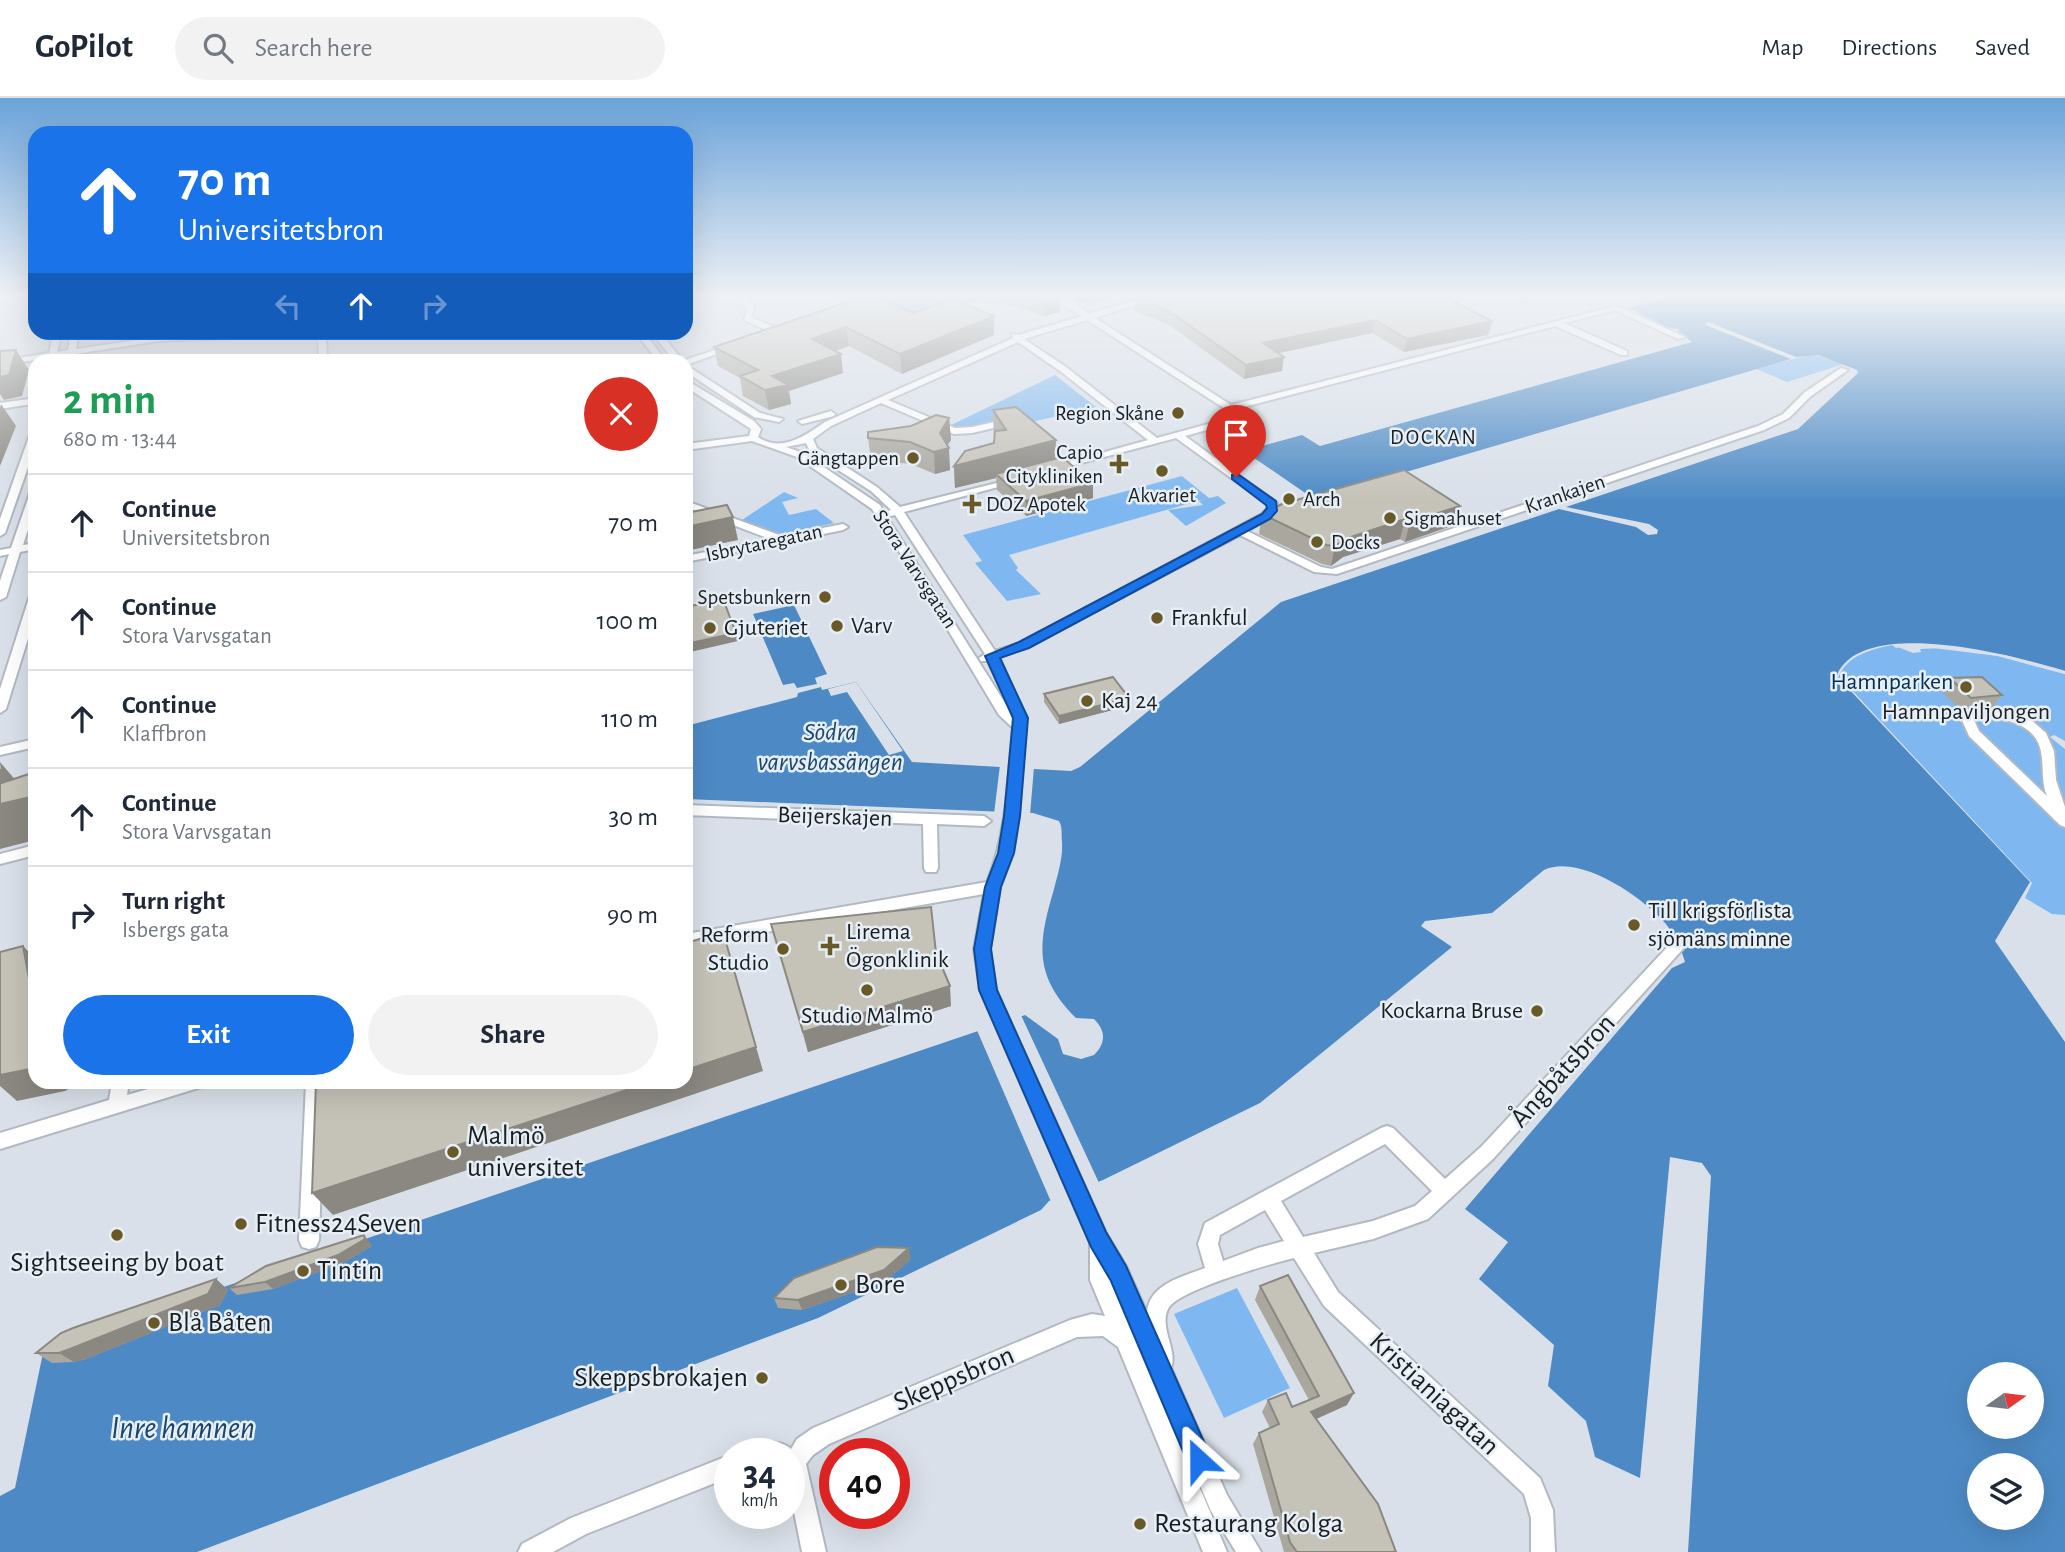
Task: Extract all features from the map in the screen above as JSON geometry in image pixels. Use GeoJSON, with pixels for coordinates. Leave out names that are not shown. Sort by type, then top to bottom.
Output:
{"type":"FeatureCollection","features":[{"type":"Feature","properties":{"kind":"street"},"geometry":{"type":"LineString","coordinates":[[693,370],[757,415],[802,421],[828,415],[948,365]]}},
{"type":"Feature","properties":{"kind":"street"},"geometry":{"type":"LineString","coordinates":[[778,446],[797,443],[956,365]]}},
{"type":"Feature","properties":{"kind":"street"},"geometry":{"type":"LineString","coordinates":[[1053,365],[1157,442]]}},
{"type":"Feature","properties":{"kind":"street"},"geometry":{"type":"LineString","coordinates":[[1040,473],[1234,422],[1240,416],[1163,365]]}},
{"type":"Feature","properties":{"kind":"street"},"geometry":{"type":"LineString","coordinates":[[1230,408],[1395,365]]}},
{"type":"Feature","properties":{"kind":"street","name":"Krankajen"},"geometry":{"type":"LineString","coordinates":[[1239,530],[1318,570],[1333,572],[1761,428],[1786,415],[1808,394],[1844,370]]}},
{"type":"Feature","properties":{"kind":"street","name":"Stora Varvsgatan"},"geometry":{"type":"LineString","coordinates":[[693,387],[751,423],[763,444],[778,446],[800,455],[849,486],[883,515],[1005,715],[1018,726]]}},
{"type":"Feature","properties":{"kind":"street"},"geometry":{"type":"LineString","coordinates":[[881,400],[954,431],[1008,422],[1021,423]]}},
{"type":"Feature","properties":{"kind":"street"},"geometry":{"type":"LineString","coordinates":[[0,406],[28,402]]}},
{"type":"Feature","properties":{"kind":"street"},"geometry":{"type":"LineString","coordinates":[[693,446],[755,434],[763,424],[779,419]]}},
{"type":"Feature","properties":{"kind":"street","name":"Stora Varvsgatan"},"geometry":{"type":"LineString","coordinates":[[802,421],[810,425],[813,450],[874,489],[898,511],[992,656],[1020,718],[1012,816],[1006,853],[993,887]]}},
{"type":"Feature","properties":{"kind":"street"},"geometry":{"type":"LineString","coordinates":[[972,661],[1024,645],[1266,516],[1273,509],[1272,503],[1179,436]]}},
{"type":"Feature","properties":{"kind":"street"},"geometry":{"type":"LineString","coordinates":[[0,533],[28,454]]}},
{"type":"Feature","properties":{"kind":"street"},"geometry":{"type":"LineString","coordinates":[[1062,457],[1071,464]]}},
{"type":"Feature","properties":{"kind":"street"},"geometry":{"type":"LineString","coordinates":[[883,515],[1028,476]]}},
{"type":"Feature","properties":{"kind":"street"},"geometry":{"type":"LineString","coordinates":[[0,502],[28,496]]}},
{"type":"Feature","properties":{"kind":"street"},"geometry":{"type":"LineString","coordinates":[[693,507],[781,539]]}},
{"type":"Feature","properties":{"kind":"street"},"geometry":{"type":"LineString","coordinates":[[0,597],[28,515]]}},
{"type":"Feature","properties":{"kind":"street","name":"Isbrytaregatan"},"geometry":{"type":"LineString","coordinates":[[693,558],[843,527]]}},
{"type":"Feature","properties":{"kind":"street"},"geometry":{"type":"LineString","coordinates":[[0,553],[28,547]]}},
{"type":"Feature","properties":{"kind":"street"},"geometry":{"type":"LineString","coordinates":[[0,709],[28,620]]}},
{"type":"Feature","properties":{"kind":"street"},"geometry":{"type":"LineString","coordinates":[[1983,714],[2006,715],[2016,717],[2031,727],[2047,747],[2049,783],[2064,821],[1974,733],[1967,718],[1983,714]]}},
{"type":"Feature","properties":{"kind":"street"},"geometry":{"type":"LineString","coordinates":[[0,751],[28,745]]}},
{"type":"Feature","properties":{"kind":"street","name":"Beijerskajen"},"geometry":{"type":"LineString","coordinates":[[693,810],[984,821]]}},
{"type":"Feature","properties":{"kind":"street"},"geometry":{"type":"LineString","coordinates":[[930,820],[931,868]]}},
{"type":"Feature","properties":{"kind":"street"},"geometry":{"type":"LineString","coordinates":[[0,859],[28,852]]}},
{"type":"Feature","properties":{"kind":"street"},"geometry":{"type":"LineString","coordinates":[[693,939],[993,887],[982,949],[988,990],[997,1014],[1099,1240],[1119,1273],[1219,1503],[1249,1552]]}},
{"type":"Feature","properties":{"kind":"street","name":"Ångbåtsbron"},"geometry":{"type":"LineString","coordinates":[[1170,1395],[1156,1330],[1157,1308],[1163,1298],[1175,1290],[1258,1256],[1373,1230],[1421,1213],[1488,1153],[1677,946]]}},
{"type":"Feature","properties":{"kind":"street"},"geometry":{"type":"LineString","coordinates":[[117,1104],[120,1089]]}},
{"type":"Feature","properties":{"kind":"street"},"geometry":{"type":"LineString","coordinates":[[0,1141],[170,1089]]}},
{"type":"Feature","properties":{"kind":"street"},"geometry":{"type":"LineString","coordinates":[[309,1240],[315,1089]]}},
{"type":"Feature","properties":{"kind":"street"},"geometry":{"type":"LineString","coordinates":[[1216,1273],[1208,1244],[1212,1230],[1387,1135],[1445,1192]]}},
{"type":"Feature","properties":{"kind":"street","name":"Kristianiagatan"},"geometry":{"type":"LineString","coordinates":[[1268,1198],[1331,1299],[1532,1486],[1544,1512],[1543,1552]]}},
{"type":"Feature","properties":{"kind":"street"},"geometry":{"type":"LineString","coordinates":[[1099,1240],[1100,1280],[1212,1550]]}},
{"type":"Feature","properties":{"kind":"street","name":"Skeppsbron"},"geometry":{"type":"LineString","coordinates":[[805,1447],[821,1436],[1077,1327],[1094,1322],[1105,1325],[1127,1341]]}},
{"type":"Feature","properties":{"kind":"street"},"geometry":{"type":"LineString","coordinates":[[530,1552],[579,1526],[714,1472]]}},
{"type":"Feature","properties":{"kind":"street"},"geometry":{"type":"LineString","coordinates":[[805,1518],[814,1552]]}},
{"type":"Feature","properties":{"kind":"green space"},"geometry":{"type":"Polygon","coordinates":[[[1771,365],[1841,365],[1787,382],[1756,369],[1771,365]]]}},
{"type":"Feature","properties":{"kind":"green space"},"geometry":{"type":"Polygon","coordinates":[[[1055,375],[1096,407],[1003,427],[966,428],[951,425],[1055,375]]]}},
{"type":"Feature","properties":{"kind":"green space"},"geometry":{"type":"Polygon","coordinates":[[[1182,476],[1209,498],[1218,496],[1226,503],[1186,526],[1168,510],[1203,505],[1199,501],[1208,498],[1009,555],[1018,568],[1016,570],[1041,594],[1007,601],[975,563],[982,561],[963,535],[1182,476]]]}},
{"type":"Feature","properties":{"kind":"green space"},"geometry":{"type":"Polygon","coordinates":[[[784,492],[798,498],[782,502],[789,515],[816,509],[834,523],[781,535],[742,520],[784,492]]]}},
{"type":"Feature","properties":{"kind":"green space","name":"Hamnparken"},"geometry":{"type":"Polygon","coordinates":[[[1893,645],[1913,653],[1921,652],[1920,649],[1942,648],[1998,656],[2065,674],[2065,741],[2054,735],[2050,737],[2065,749],[2065,915],[2052,914],[2025,898],[2032,883],[1848,686],[1842,686],[1838,678],[1847,664],[1869,651],[1893,645]]]}},
{"type":"Feature","properties":{"kind":"green space"},"geometry":{"type":"Polygon","coordinates":[[[1237,1288],[1290,1388],[1224,1418],[1174,1314],[1237,1288]]]}},
{"type":"Feature","properties":{"kind":"water"},"geometry":{"type":"Polygon","coordinates":[[[1610,365],[1771,365],[1314,499],[1244,451],[1302,435],[1320,446],[1610,365]]]}},
{"type":"Feature","properties":{"kind":"water"},"geometry":{"type":"Polygon","coordinates":[[[1844,365],[2065,365],[2065,671],[1984,651],[1918,643],[1888,645],[1863,651],[1844,664],[1837,678],[1841,687],[1847,687],[2030,882],[1995,941],[2065,1042],[2065,1552],[1688,1552],[1711,1176],[1702,1163],[1670,1157],[1640,1478],[1595,1457],[1586,1421],[1548,1386],[1554,1345],[1479,1279],[1508,1242],[1465,1209],[1672,968],[1685,962],[1666,924],[1642,902],[1610,880],[1592,872],[1558,866],[1544,870],[1492,913],[1425,921],[1421,926],[1452,947],[1260,1103],[1103,1180],[1049,1201],[1041,1210],[818,1318],[197,1552],[0,1552],[0,1496],[15,1488],[44,1348],[1025,1015],[1058,1039],[1063,1054],[1081,1059],[1094,1055],[1101,1046],[1101,1028],[1094,1019],[1076,1018],[1062,1002],[1052,987],[1043,958],[1045,926],[1062,854],[1059,821],[1033,813],[693,799],[693,724],[797,697],[798,693],[821,687],[822,690],[856,682],[912,762],[1071,771],[1080,767],[1281,602],[1559,509],[1636,527],[1648,535],[1657,534],[1658,530],[1649,524],[1566,507],[1798,429],[1858,373],[1857,370],[1844,365]]]}},
{"type":"Feature","properties":{"kind":"water"},"geometry":{"type":"Polygon","coordinates":[[[794,605],[827,674],[815,678],[817,684],[797,688],[794,683],[783,685],[753,614],[794,605]]]}},
{"type":"Feature","properties":{"kind":"pier"},"geometry":{"type":"Polygon","coordinates":[[[1919,644],[2004,655],[2065,671],[2065,674],[1998,656],[1909,645],[1896,648],[1892,645],[1919,644]]]}},
{"type":"Feature","properties":{"kind":"pier"},"geometry":{"type":"Polygon","coordinates":[[[856,682],[903,751],[889,755],[847,692],[831,696],[828,689],[856,682]]]}},
{"type":"Feature","properties":{"kind":"pier"},"geometry":{"type":"Polygon","coordinates":[[[1000,765],[1034,767],[1030,815],[994,814],[1000,765]]]}},
{"type":"Feature","properties":{"kind":"pier"},"geometry":{"type":"Polygon","coordinates":[[[1020,1013],[1100,1185],[1052,1204],[976,1028],[1020,1013]]]}},
{"type":"Feature","properties":{"kind":"building"},"geometry":{"type":"Polygon","coordinates":[[[0,365],[12,365],[9,375],[0,377],[0,365]]]}},
{"type":"Feature","properties":{"kind":"building"},"geometry":{"type":"Polygon","coordinates":[[[748,365],[807,365],[772,376],[788,385],[765,390],[740,376],[758,370],[748,365]]]}},
{"type":"Feature","properties":{"kind":"building"},"geometry":{"type":"Polygon","coordinates":[[[1016,407],[1056,440],[954,466],[965,451],[994,443],[995,431],[1006,430],[993,410],[1016,407]]]}},
{"type":"Feature","properties":{"kind":"building"},"geometry":{"type":"Polygon","coordinates":[[[936,415],[949,418],[940,433],[949,448],[934,452],[910,442],[868,438],[868,432],[911,426],[936,415]]]}},
{"type":"Feature","properties":{"kind":"building"},"geometry":{"type":"Polygon","coordinates":[[[1062,457],[1093,483],[1026,501],[996,474],[1062,457]]]}},
{"type":"Feature","properties":{"kind":"building"},"geometry":{"type":"Polygon","coordinates":[[[1404,470],[1460,506],[1410,522],[1405,519],[1348,538],[1335,546],[1326,545],[1262,514],[1282,504],[1404,470]]]}},
{"type":"Feature","properties":{"kind":"building"},"geometry":{"type":"Polygon","coordinates":[[[727,505],[733,517],[693,526],[693,512],[727,505]]]}},
{"type":"Feature","properties":{"kind":"building","name":"Gjuteriet"},"geometry":{"type":"Polygon","coordinates":[[[723,599],[736,633],[693,642],[693,605],[723,599]]]}},
{"type":"Feature","properties":{"kind":"building"},"geometry":{"type":"Polygon","coordinates":[[[1113,677],[1129,698],[1059,716],[1044,694],[1113,677]]]}},
{"type":"Feature","properties":{"kind":"building"},"geometry":{"type":"Polygon","coordinates":[[[1982,677],[2002,695],[1971,698],[1950,678],[1982,677]]]}},
{"type":"Feature","properties":{"kind":"building"},"geometry":{"type":"Polygon","coordinates":[[[0,769],[2,783],[28,774],[28,798],[0,804],[0,769]]]}},
{"type":"Feature","properties":{"kind":"building","name":"Studio Malmö"},"geometry":{"type":"Polygon","coordinates":[[[931,907],[936,953],[950,986],[803,1032],[771,924],[931,907]]]}},
{"type":"Feature","properties":{"kind":"building"},"geometry":{"type":"Polygon","coordinates":[[[723,932],[756,1047],[693,1068],[693,941],[723,932]]]}},
{"type":"Feature","properties":{"kind":"building"},"geometry":{"type":"Polygon","coordinates":[[[23,946],[28,973],[28,1069],[0,1075],[0,952],[23,946]]]}},
{"type":"Feature","properties":{"kind":"building"},"geometry":{"type":"Polygon","coordinates":[[[316,1089],[630,1089],[312,1193],[316,1089]]]}},
{"type":"Feature","properties":{"kind":"building"},"geometry":{"type":"Polygon","coordinates":[[[364,1235],[365,1239],[338,1255],[265,1282],[229,1288],[266,1266],[364,1235]]]}},
{"type":"Feature","properties":{"kind":"building"},"geometry":{"type":"Polygon","coordinates":[[[877,1247],[909,1248],[884,1270],[798,1300],[774,1298],[794,1278],[877,1247]]]}},
{"type":"Feature","properties":{"kind":"building"},"geometry":{"type":"Polygon","coordinates":[[[1288,1275],[1354,1393],[1311,1412],[1378,1504],[1396,1552],[1297,1552],[1290,1542],[1259,1433],[1279,1424],[1268,1400],[1286,1393],[1292,1407],[1319,1396],[1260,1286],[1288,1275]]]}},
{"type":"Feature","properties":{"kind":"building"},"geometry":{"type":"Polygon","coordinates":[[[216,1279],[208,1294],[59,1353],[36,1353],[61,1333],[73,1328],[216,1279]]]}},
{"type":"Feature","properties":{"kind":"place","name":"Region Skåne"},"geometry":{"type":"Point","coordinates":[1178,413]}},
{"type":"Feature","properties":{"kind":"place","name":"Gängtappen"},"geometry":{"type":"Point","coordinates":[913,458]}},
{"type":"Feature","properties":{"kind":"place","name":"Capio Citykliniken"},"geometry":{"type":"Point","coordinates":[1119,464]}},
{"type":"Feature","properties":{"kind":"place","name":"Akvariet"},"geometry":{"type":"Point","coordinates":[1162,471]}},
{"type":"Feature","properties":{"kind":"place","name":"Arch"},"geometry":{"type":"Point","coordinates":[1289,499]}},
{"type":"Feature","properties":{"kind":"place","name":"DOZ Apotek"},"geometry":{"type":"Point","coordinates":[972,504]}},
{"type":"Feature","properties":{"kind":"place","name":"Sigmahuset"},"geometry":{"type":"Point","coordinates":[1390,518]}},
{"type":"Feature","properties":{"kind":"place","name":"Docks"},"geometry":{"type":"Point","coordinates":[1317,542]}},
{"type":"Feature","properties":{"kind":"place","name":"Spetsbunkern"},"geometry":{"type":"Point","coordinates":[825,597]}},
{"type":"Feature","properties":{"kind":"place","name":"Frankful"},"geometry":{"type":"Point","coordinates":[1157,618]}},
{"type":"Feature","properties":{"kind":"place","name":"Varv"},"geometry":{"type":"Point","coordinates":[837,626]}},
{"type":"Feature","properties":{"kind":"place","name":"Gjuteriet"},"geometry":{"type":"Point","coordinates":[710,628]}},
{"type":"Feature","properties":{"kind":"place","name":"Hamnpaviljongen"},"geometry":{"type":"Point","coordinates":[1966,687]}},
{"type":"Feature","properties":{"kind":"place","name":"Kaj 24"},"geometry":{"type":"Point","coordinates":[1087,701]}},
{"type":"Feature","properties":{"kind":"place","name":"Till krigsförlista sjömäns minne"},"geometry":{"type":"Point","coordinates":[1634,925]}},
{"type":"Feature","properties":{"kind":"place","name":"Lirema Ögonklinik"},"geometry":{"type":"Point","coordinates":[830,946]}},
{"type":"Feature","properties":{"kind":"place","name":"Reform Studio"},"geometry":{"type":"Point","coordinates":[783,949]}},
{"type":"Feature","properties":{"kind":"place","name":"Studio Malmö"},"geometry":{"type":"Point","coordinates":[867,990]}},
{"type":"Feature","properties":{"kind":"place","name":"Kockarna Bruse"},"geometry":{"type":"Point","coordinates":[1537,1011]}},
{"type":"Feature","properties":{"kind":"place","name":"Malmö universitet"},"geometry":{"type":"Point","coordinates":[453,1152]}},
{"type":"Feature","properties":{"kind":"place","name":"Fitness24Seven"},"geometry":{"type":"Point","coordinates":[241,1224]}},
{"type":"Feature","properties":{"kind":"place","name":"Sightseeing by boat"},"geometry":{"type":"Point","coordinates":[117,1235]}},
{"type":"Feature","properties":{"kind":"place","name":"Tintin"},"geometry":{"type":"Point","coordinates":[303,1271]}},
{"type":"Feature","properties":{"kind":"place","name":"Bore"},"geometry":{"type":"Point","coordinates":[841,1285]}},
{"type":"Feature","properties":{"kind":"place","name":"Blå Båten"},"geometry":{"type":"Point","coordinates":[154,1323]}},
{"type":"Feature","properties":{"kind":"place","name":"Skeppsbrokajen"},"geometry":{"type":"Point","coordinates":[762,1378]}},
{"type":"Feature","properties":{"kind":"place","name":"Restaurang Kolga"},"geometry":{"type":"Point","coordinates":[1140,1524]}},
{"type":"Feature","properties":{"kind":"district","name":"DOCKAN"},"geometry":{"type":"Point","coordinates":[1434,437]}},
{"type":"Feature","properties":{"kind":"route"},"geometry":{"type":"LineString","coordinates":[[1199,1460],[1119,1273],[1099,1240],[988,990],[982,949],[993,887],[1006,853],[1012,816],[1020,718],[992,656],[1024,645],[1266,516],[1273,509],[1272,503],[1236,477]]}},
{"type":"Feature","properties":{"kind":"water label","name":"Södra varvsbassängen"},"geometry":{"type":"Point","coordinates":[830,747]}},
{"type":"Feature","properties":{"kind":"water label","name":"Inre hamnen"},"geometry":{"type":"Point","coordinates":[183,1428]}}]}
